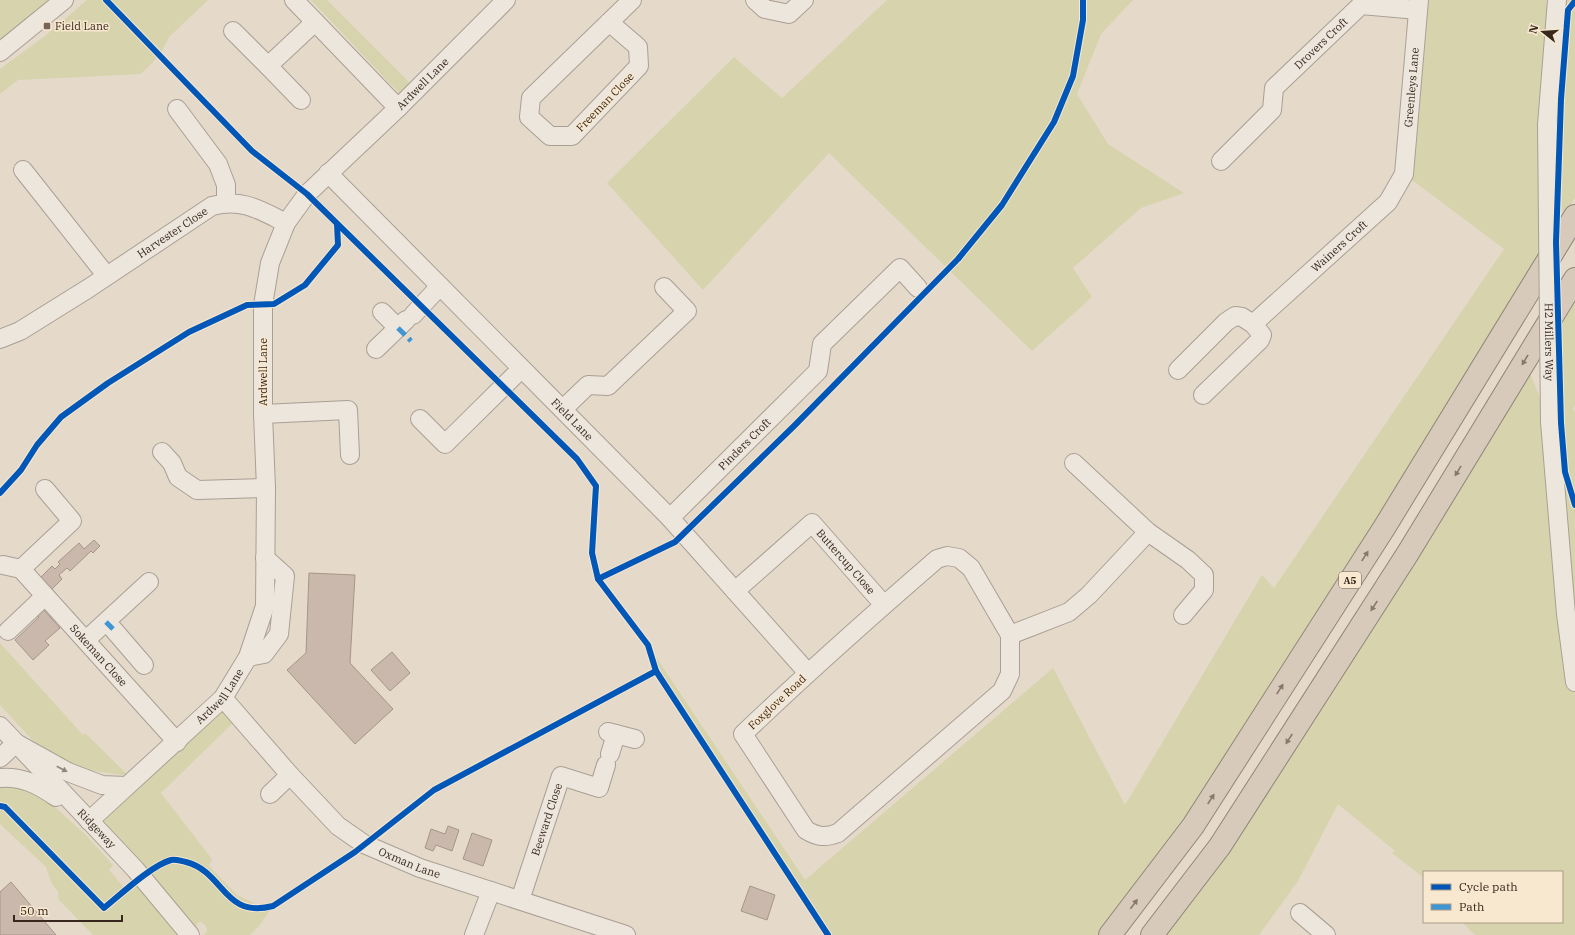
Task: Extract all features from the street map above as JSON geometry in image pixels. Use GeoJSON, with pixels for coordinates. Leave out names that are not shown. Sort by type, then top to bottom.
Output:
{"type":"FeatureCollection","features":[{"type":"Feature","properties":{"kind":"highway","name":"A5"},"geometry":{"type":"LineString","coordinates":[[1110,935],[1193,826],[1388,521],[1575,216]]}},
{"type":"Feature","properties":{"kind":"highway"},"geometry":{"type":"LineString","coordinates":[[1152,935],[1229,833],[1408,553],[1575,280]]}},
{"type":"Feature","properties":{"kind":"street"},"geometry":{"type":"LineString","coordinates":[[0,52],[64,0]]}},
{"type":"Feature","properties":{"kind":"street"},"geometry":{"type":"LineString","coordinates":[[294,0],[398,108]]}},
{"type":"Feature","properties":{"kind":"street","name":"Ardwell Lane"},"geometry":{"type":"LineString","coordinates":[[89,821],[126,786],[177,742],[223,698],[248,657],[265,606],[266,488],[263,414],[263,305],[270,263],[286,223],[307,194],[398,108],[506,0]]}},
{"type":"Feature","properties":{"kind":"street","name":"Freeman Close"},"geometry":{"type":"LineString","coordinates":[[609,22],[638,47],[639,66],[572,136],[550,136],[529,117],[532,98],[609,22],[632,0]]}},
{"type":"Feature","properties":{"kind":"street"},"geometry":{"type":"LineString","coordinates":[[755,0],[765,10],[789,14],[804,0]]}},
{"type":"Feature","properties":{"kind":"street"},"geometry":{"type":"LineString","coordinates":[[1546,0],[1552,53]]}},
{"type":"Feature","properties":{"kind":"street","name":"H2 Millers Way"},"geometry":{"type":"LineString","coordinates":[[1557,0],[1547,125],[1550,422],[1566,614],[1575,682]]}},
{"type":"Feature","properties":{"kind":"street","name":"Drovers Croft"},"geometry":{"type":"LineString","coordinates":[[1221,161],[1272,110],[1274,88],[1361,5],[1418,5]]}},
{"type":"Feature","properties":{"kind":"street","name":"Greenleys Lane"},"geometry":{"type":"LineString","coordinates":[[1404,174],[1418,5]]}},
{"type":"Feature","properties":{"kind":"street"},"geometry":{"type":"LineString","coordinates":[[268,66],[315,22]]}},
{"type":"Feature","properties":{"kind":"street"},"geometry":{"type":"LineString","coordinates":[[233,31],[301,100]]}},
{"type":"Feature","properties":{"kind":"street"},"geometry":{"type":"LineString","coordinates":[[177,109],[218,164],[226,185],[226,202]]}},
{"type":"Feature","properties":{"kind":"street"},"geometry":{"type":"LineString","coordinates":[[23,170],[106,275]]}},
{"type":"Feature","properties":{"kind":"street","name":"Field Lane"},"geometry":{"type":"LineString","coordinates":[[328,173],[670,518],[808,672]]}},
{"type":"Feature","properties":{"kind":"street","name":"Wainers Croft"},"geometry":{"type":"LineString","coordinates":[[1260,318],[1388,202],[1404,174]]}},
{"type":"Feature","properties":{"kind":"street","name":"Harvester Close"},"geometry":{"type":"LineString","coordinates":[[0,339],[20,331],[212,206],[226,202],[253,206],[286,223]]}},
{"type":"Feature","properties":{"kind":"street","name":"Pinders Croft"},"geometry":{"type":"LineString","coordinates":[[670,518],[818,371],[822,344],[900,268],[918,288]]}},
{"type":"Feature","properties":{"kind":"street"},"geometry":{"type":"LineString","coordinates":[[376,349],[440,286]]}},
{"type":"Feature","properties":{"kind":"street"},"geometry":{"type":"LineString","coordinates":[[563,409],[588,385],[608,386],[687,311],[664,287]]}},
{"type":"Feature","properties":{"kind":"street"},"geometry":{"type":"LineString","coordinates":[[382,312],[406,321]]}},
{"type":"Feature","properties":{"kind":"street"},"geometry":{"type":"LineString","coordinates":[[1178,370],[1226,322],[1235,316],[1242,318],[1260,318],[1262,335],[1260,340],[1203,395]]}},
{"type":"Feature","properties":{"kind":"street"},"geometry":{"type":"LineString","coordinates":[[420,419],[445,444],[522,368]]}},
{"type":"Feature","properties":{"kind":"street"},"geometry":{"type":"LineString","coordinates":[[263,414],[348,403],[350,455]]}},
{"type":"Feature","properties":{"kind":"street"},"geometry":{"type":"LineString","coordinates":[[162,452],[172,463],[178,477],[197,490],[266,488]]}},
{"type":"Feature","properties":{"kind":"street"},"geometry":{"type":"LineString","coordinates":[[1074,463],[1148,532],[1188,560],[1204,576],[1204,590],[1183,616]]}},
{"type":"Feature","properties":{"kind":"street","name":"Sokeman Close"},"geometry":{"type":"LineString","coordinates":[[45,489],[72,520],[12,567],[45,596],[177,742]]}},
{"type":"Feature","properties":{"kind":"street","name":"Buttercup Close"},"geometry":{"type":"LineString","coordinates":[[735,591],[812,523],[884,605]]}},
{"type":"Feature","properties":{"kind":"street"},"geometry":{"type":"LineString","coordinates":[[1010,636],[1069,612],[1089,595],[1148,532]]}},
{"type":"Feature","properties":{"kind":"street","name":"Foxglove Road"},"geometry":{"type":"LineString","coordinates":[[947,556],[959,558],[971,568],[1010,636],[1010,674],[1002,691],[838,833],[827,837],[817,836],[806,830],[743,734],[808,672],[884,605],[938,559],[947,556]]}},
{"type":"Feature","properties":{"kind":"street"},"geometry":{"type":"LineString","coordinates":[[86,640],[149,582]]}},
{"type":"Feature","properties":{"kind":"street"},"geometry":{"type":"LineString","coordinates":[[8,631],[45,596]]}},
{"type":"Feature","properties":{"kind":"street"},"geometry":{"type":"LineString","coordinates":[[112,629],[140,660],[115,672]]}},
{"type":"Feature","properties":{"kind":"street","name":"Oxman Lane"},"geometry":{"type":"LineString","coordinates":[[223,698],[290,776],[338,826],[364,844],[420,868],[520,900],[606,932],[626,935]]}},
{"type":"Feature","properties":{"kind":"street","name":"Ridgeway"},"geometry":{"type":"LineString","coordinates":[[0,726],[135,869],[190,935]]}},
{"type":"Feature","properties":{"kind":"street","name":"Beeward Close"},"geometry":{"type":"LineString","coordinates":[[520,900],[561,776],[599,788],[608,760],[612,733],[635,739]]}},
{"type":"Feature","properties":{"kind":"street"},"geometry":{"type":"LineString","coordinates":[[0,758],[16,743],[68,772],[102,785],[126,786]]}},
{"type":"Feature","properties":{"kind":"street"},"geometry":{"type":"LineString","coordinates":[[270,794],[290,776]]}},
{"type":"Feature","properties":{"kind":"street"},"geometry":{"type":"LineString","coordinates":[[0,778],[21,780],[39,785],[89,821]]}},
{"type":"Feature","properties":{"kind":"street"},"geometry":{"type":"LineString","coordinates":[[474,935],[491,891]]}},
{"type":"Feature","properties":{"kind":"street"},"geometry":{"type":"LineString","coordinates":[[1300,913],[1326,935]]}},
{"type":"Feature","properties":{"kind":"shaded area"},"geometry":{"type":"Polygon","coordinates":[[[0,0],[50,0],[0,39],[0,0]]]}},
{"type":"Feature","properties":{"kind":"shaded area"},"geometry":{"type":"Polygon","coordinates":[[[87,0],[208,0],[169,37],[160,55],[141,74],[18,80],[0,94],[0,69],[45,36],[87,0]]]}},
{"type":"Feature","properties":{"kind":"shaded area"},"geometry":{"type":"Polygon","coordinates":[[[311,0],[327,0],[411,84],[401,95],[311,0]]]}},
{"type":"Feature","properties":{"kind":"shaded area"},"geometry":{"type":"Polygon","coordinates":[[[887,0],[1133,0],[1101,34],[1077,94],[1108,144],[1184,193],[1141,208],[1073,268],[1092,297],[1032,351],[829,153],[703,290],[607,183],[734,57],[782,98],[887,0]]]}},
{"type":"Feature","properties":{"kind":"shaded area"},"geometry":{"type":"Polygon","coordinates":[[[1419,0],[1546,0],[1553,53],[1540,273],[1110,935],[828,935],[656,671],[648,645],[805,880],[1053,668],[1125,805],[1262,575],[1274,588],[1504,249],[1404,174],[1419,0]]]}},
{"type":"Feature","properties":{"kind":"shaded area"},"geometry":{"type":"Polygon","coordinates":[[[1557,0],[1575,0],[1575,198],[1562,219],[1561,99],[1568,11],[1556,8],[1557,0]]]}},
{"type":"Feature","properties":{"kind":"shaded area"},"geometry":{"type":"Polygon","coordinates":[[[1575,280],[1575,405],[1573,409],[1575,412],[1575,935],[1475,935],[1463,923],[1563,923],[1563,871],[1423,871],[1423,877],[1392,853],[1395,851],[1338,804],[1298,881],[1259,935],[1152,935],[1529,371],[1550,422],[1552,447],[1561,423],[1556,311],[1575,280]]]}},
{"type":"Feature","properties":{"kind":"shaded area"},"geometry":{"type":"Polygon","coordinates":[[[0,643],[83,735],[85,733],[129,776],[81,769],[37,745],[0,705],[0,643]]]}},
{"type":"Feature","properties":{"kind":"shaded area"},"geometry":{"type":"Polygon","coordinates":[[[223,698],[239,717],[161,793],[212,859],[209,866],[237,895],[254,903],[259,909],[273,906],[259,926],[250,935],[204,935],[207,931],[206,926],[201,922],[197,923],[196,931],[200,935],[93,935],[58,899],[58,892],[52,884],[46,867],[0,824],[0,785],[36,790],[86,835],[113,865],[109,870],[127,891],[142,881],[89,821],[223,698]]]}},
{"type":"Feature","properties":{"kind":"building"},"geometry":{"type":"Polygon","coordinates":[[[94,540],[100,546],[93,553],[91,551],[70,571],[67,568],[59,575],[62,579],[51,590],[40,578],[52,566],[55,569],[60,564],[58,562],[79,543],[84,549],[94,540]]]}},
{"type":"Feature","properties":{"kind":"building"},"geometry":{"type":"Polygon","coordinates":[[[309,573],[355,575],[350,663],[393,709],[355,744],[287,670],[306,653],[309,573]]]}},
{"type":"Feature","properties":{"kind":"building"},"geometry":{"type":"Polygon","coordinates":[[[42,608],[60,628],[45,641],[49,645],[33,660],[15,640],[39,617],[36,614],[42,608]]]}},
{"type":"Feature","properties":{"kind":"building"},"geometry":{"type":"Polygon","coordinates":[[[392,652],[410,673],[390,691],[371,670],[392,652]]]}},
{"type":"Feature","properties":{"kind":"building"},"geometry":{"type":"Polygon","coordinates":[[[448,826],[459,830],[452,851],[436,845],[433,851],[425,848],[431,829],[445,834],[448,826]]]}},
{"type":"Feature","properties":{"kind":"building"},"geometry":{"type":"Polygon","coordinates":[[[472,833],[492,840],[483,866],[463,859],[472,833]]]}},
{"type":"Feature","properties":{"kind":"building"},"geometry":{"type":"Polygon","coordinates":[[[11,882],[56,935],[0,935],[0,892],[11,882]]]}},
{"type":"Feature","properties":{"kind":"building"},"geometry":{"type":"Polygon","coordinates":[[[750,886],[775,895],[767,920],[741,911],[750,886]]]}},
{"type":"Feature","properties":{"kind":"marked path"},"geometry":{"type":"LineString","coordinates":[[398,328],[411,341]]}},
{"type":"Feature","properties":{"kind":"marked path"},"geometry":{"type":"LineString","coordinates":[[106,622],[113,629]]}},
{"type":"Feature","properties":{"kind":"cycle path"},"geometry":{"type":"LineString","coordinates":[[106,0],[252,151],[307,194],[577,459],[596,486],[592,553],[598,579],[648,645],[656,671],[828,935]]}},
{"type":"Feature","properties":{"kind":"cycle path"},"geometry":{"type":"LineString","coordinates":[[598,579],[675,542],[795,425],[958,259],[1002,205],[1054,122],[1073,76],[1083,20],[1083,0]]}},
{"type":"Feature","properties":{"kind":"cycle path"},"geometry":{"type":"LineString","coordinates":[[1575,1],[1568,10],[1561,99],[1556,242],[1561,423],[1565,472],[1575,505]]}},
{"type":"Feature","properties":{"kind":"cycle path"},"geometry":{"type":"LineString","coordinates":[[0,493],[21,470],[37,445],[61,417],[108,383],[189,332],[247,305],[274,304],[305,285],[338,245],[337,224]]}},
{"type":"Feature","properties":{"kind":"cycle path"},"geometry":{"type":"LineString","coordinates":[[0,806],[5,807],[104,908],[146,874],[163,863],[173,860],[186,862],[199,867],[209,875],[225,893],[244,906],[257,908],[273,906],[355,852],[434,790],[656,671]]}},
{"type":"Feature","properties":{"kind":"place","name":"Field Lane"},"geometry":{"type":"Point","coordinates":[47,26]}}]}
